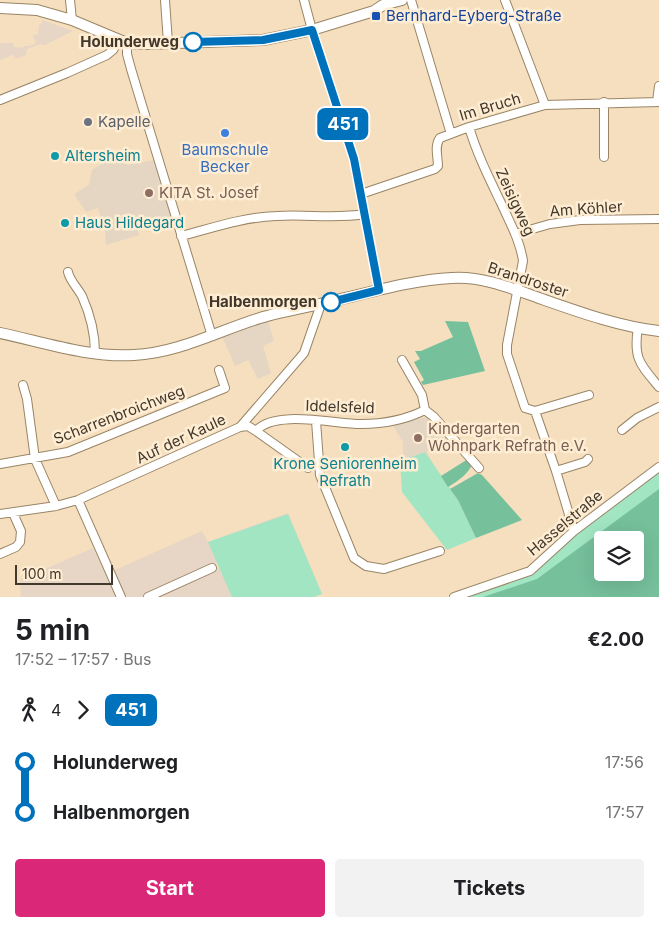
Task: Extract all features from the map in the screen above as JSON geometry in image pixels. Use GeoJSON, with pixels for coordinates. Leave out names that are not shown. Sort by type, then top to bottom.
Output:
{"type":"FeatureCollection","features":[{"type":"Feature","properties":{"kind":"street"},"geometry":{"type":"LineString","coordinates":[[70,0],[72,20]]}},
{"type":"Feature","properties":{"kind":"street"},"geometry":{"type":"LineString","coordinates":[[165,0],[168,42]]}},
{"type":"Feature","properties":{"kind":"street"},"geometry":{"type":"LineString","coordinates":[[304,0],[354,159],[379,290]]}},
{"type":"Feature","properties":{"kind":"street"},"geometry":{"type":"LineString","coordinates":[[0,8],[36,10],[72,20],[123,41],[148,44],[263,40],[312,30],[374,11],[383,5],[402,0]]}},
{"type":"Feature","properties":{"kind":"street"},"geometry":{"type":"LineString","coordinates":[[411,0],[451,134]]}},
{"type":"Feature","properties":{"kind":"street"},"geometry":{"type":"LineString","coordinates":[[505,0],[545,105]]}},
{"type":"Feature","properties":{"kind":"street"},"geometry":{"type":"LineString","coordinates":[[0,100],[107,55],[123,41]]}},
{"type":"Feature","properties":{"kind":"street"},"geometry":{"type":"LineString","coordinates":[[123,41],[212,336]]}},
{"type":"Feature","properties":{"kind":"street"},"geometry":{"type":"LineString","coordinates":[[658,102],[659,86]]}},
{"type":"Feature","properties":{"kind":"street"},"geometry":{"type":"LineString","coordinates":[[604,102],[604,157]]}},
{"type":"Feature","properties":{"kind":"street","name":"Im Bruch"},"geometry":{"type":"LineString","coordinates":[[361,194],[435,169],[438,166],[438,141],[440,138],[469,128],[545,105],[658,102]]}},
{"type":"Feature","properties":{"kind":"street","name":"Zeisigweg"},"geometry":{"type":"LineString","coordinates":[[469,128],[478,156],[515,234],[523,261],[507,345],[508,354],[526,408],[535,411]]}},
{"type":"Feature","properties":{"kind":"street"},"geometry":{"type":"LineString","coordinates":[[181,236],[262,217],[308,215],[347,217],[365,214]]}},
{"type":"Feature","properties":{"kind":"street","name":"Am Köhler"},"geometry":{"type":"LineString","coordinates":[[515,234],[550,224],[580,220],[659,219]]}},
{"type":"Feature","properties":{"kind":"street"},"geometry":{"type":"LineString","coordinates":[[68,272],[82,296],[92,323],[95,333],[95,353]]}},
{"type":"Feature","properties":{"kind":"street","name":"Brandroster"},"geometry":{"type":"LineString","coordinates":[[321,304],[379,290],[435,280],[461,278],[488,281],[575,311],[659,331]]}},
{"type":"Feature","properties":{"kind":"street"},"geometry":{"type":"LineString","coordinates":[[0,333],[95,353],[133,356],[154,353],[212,336],[260,318],[321,304]]}},
{"type":"Feature","properties":{"kind":"street","name":"Auf der Kaule"},"geometry":{"type":"LineString","coordinates":[[0,514],[13,514],[78,500],[240,427],[304,353],[321,304]]}},
{"type":"Feature","properties":{"kind":"street"},"geometry":{"type":"LineString","coordinates":[[638,327],[636,350],[638,360],[659,388]]}},
{"type":"Feature","properties":{"kind":"street"},"geometry":{"type":"LineString","coordinates":[[402,360],[422,395],[425,410],[434,417],[479,468]]}},
{"type":"Feature","properties":{"kind":"street","name":"Scharrenbroichweg"},"geometry":{"type":"LineString","coordinates":[[0,464],[68,452],[225,388],[219,370]]}},
{"type":"Feature","properties":{"kind":"street"},"geometry":{"type":"LineString","coordinates":[[23,385],[27,399],[35,459],[56,506]]}},
{"type":"Feature","properties":{"kind":"street"},"geometry":{"type":"LineString","coordinates":[[574,531],[535,411],[589,395]]}},
{"type":"Feature","properties":{"kind":"street"},"geometry":{"type":"LineString","coordinates":[[622,430],[637,418],[659,407]]}},
{"type":"Feature","properties":{"kind":"street","name":"Iddelsfeld"},"geometry":{"type":"LineString","coordinates":[[256,431],[265,423],[298,420],[360,424],[378,423],[410,416],[425,410]]}},
{"type":"Feature","properties":{"kind":"street"},"geometry":{"type":"LineString","coordinates":[[316,420],[317,458],[320,474],[354,558],[366,566],[384,569],[440,551]]}},
{"type":"Feature","properties":{"kind":"street"},"geometry":{"type":"LineString","coordinates":[[240,427],[248,426],[308,468]]}},
{"type":"Feature","properties":{"kind":"street"},"geometry":{"type":"LineString","coordinates":[[556,471],[585,462],[588,459]]}},
{"type":"Feature","properties":{"kind":"street","name":"Hasselstraße"},"geometry":{"type":"LineString","coordinates":[[454,597],[530,571],[574,531],[659,467]]}},
{"type":"Feature","properties":{"kind":"street"},"geometry":{"type":"LineString","coordinates":[[78,500],[120,597]]}},
{"type":"Feature","properties":{"kind":"street"},"geometry":{"type":"LineString","coordinates":[[0,554],[16,547],[20,542],[21,531],[13,514]]}},
{"type":"Feature","properties":{"kind":"street"},"geometry":{"type":"LineString","coordinates":[[148,597],[212,568]]}},
{"type":"Feature","properties":{"kind":"shaded area"},"geometry":{"type":"Polygon","coordinates":[[[42,20],[73,31],[45,45],[40,44],[27,49],[26,55],[15,59],[14,54],[0,60],[0,43],[13,43],[14,47],[23,48],[24,46],[36,43],[33,36],[34,34],[38,35],[39,24],[41,25],[42,20]]]}},
{"type":"Feature","properties":{"kind":"shaded area"},"geometry":{"type":"Polygon","coordinates":[[[111,158],[128,165],[154,160],[171,216],[137,227],[139,235],[106,245],[105,232],[98,208],[86,212],[74,194],[89,185],[92,170],[111,158]]]}},
{"type":"Feature","properties":{"kind":"shaded area"},"geometry":{"type":"Polygon","coordinates":[[[268,321],[274,341],[263,346],[271,373],[258,379],[248,360],[235,366],[222,336],[268,321]]]}},
{"type":"Feature","properties":{"kind":"shaded area"},"geometry":{"type":"Polygon","coordinates":[[[429,416],[453,443],[426,452],[436,468],[400,461],[403,460],[403,442],[393,426],[429,416]]]}},
{"type":"Feature","properties":{"kind":"shaded area"},"geometry":{"type":"Polygon","coordinates":[[[288,513],[322,594],[314,597],[154,597],[219,568],[217,563],[142,597],[124,597],[113,571],[202,531],[208,542],[288,513]]]}},
{"type":"Feature","properties":{"kind":"shaded area"},"geometry":{"type":"Polygon","coordinates":[[[93,548],[117,597],[21,597],[20,580],[93,548]]]}},
{"type":"Feature","properties":{"kind":"green space"},"geometry":{"type":"Polygon","coordinates":[[[445,321],[468,322],[485,371],[423,385],[421,382],[424,380],[414,362],[420,359],[415,351],[421,351],[453,337],[445,321]]]}},
{"type":"Feature","properties":{"kind":"green space"},"geometry":{"type":"Polygon","coordinates":[[[425,452],[458,500],[476,538],[447,550],[402,492],[400,461],[425,452]]]}},
{"type":"Feature","properties":{"kind":"green space"},"geometry":{"type":"Polygon","coordinates":[[[468,459],[472,465],[468,472],[448,487],[441,476],[468,459]]]}},
{"type":"Feature","properties":{"kind":"green space"},"geometry":{"type":"Polygon","coordinates":[[[659,472],[659,597],[462,597],[530,573],[583,528],[659,472]]]}},
{"type":"Feature","properties":{"kind":"green space"},"geometry":{"type":"Polygon","coordinates":[[[478,473],[482,475],[522,520],[476,538],[458,500],[450,489],[478,473]]]}},
{"type":"Feature","properties":{"kind":"green space"},"geometry":{"type":"Polygon","coordinates":[[[659,489],[659,597],[483,597],[537,579],[594,537],[594,581],[644,581],[644,531],[602,531],[659,489]]]}},
{"type":"Feature","properties":{"kind":"green space"},"geometry":{"type":"Polygon","coordinates":[[[288,514],[322,594],[314,597],[232,597],[208,542],[288,514]]]}},
{"type":"Feature","properties":{"kind":"bus line","name":"451"},"geometry":{"type":"LineString","coordinates":[[193,42],[263,40],[312,30],[354,159],[379,290],[331,302]]}},
{"type":"Feature","properties":{"kind":"place","name":"Bernhard-Eyberg-Straße"},"geometry":{"type":"Point","coordinates":[376,16]}},
{"type":"Feature","properties":{"kind":"place","name":"Holunderweg"},"geometry":{"type":"Point","coordinates":[193,42]}},
{"type":"Feature","properties":{"kind":"place","name":"Kapelle"},"geometry":{"type":"Point","coordinates":[88,122]}},
{"type":"Feature","properties":{"kind":"place","name":"Baumschule Becker"},"geometry":{"type":"Point","coordinates":[225,133]}},
{"type":"Feature","properties":{"kind":"place","name":"Altersheim"},"geometry":{"type":"Point","coordinates":[55,156]}},
{"type":"Feature","properties":{"kind":"place","name":"KITA St. Josef"},"geometry":{"type":"Point","coordinates":[149,193]}},
{"type":"Feature","properties":{"kind":"place","name":"Haus Hildegard"},"geometry":{"type":"Point","coordinates":[65,223]}},
{"type":"Feature","properties":{"kind":"place","name":"Halbenmorgen"},"geometry":{"type":"Point","coordinates":[331,302]}},
{"type":"Feature","properties":{"kind":"place","name":"Kindergarten Wohnpark Refrath e.V."},"geometry":{"type":"Point","coordinates":[418,438]}},
{"type":"Feature","properties":{"kind":"place","name":"Krone Seniorenheim Refrath"},"geometry":{"type":"Point","coordinates":[345,447]}}]}
